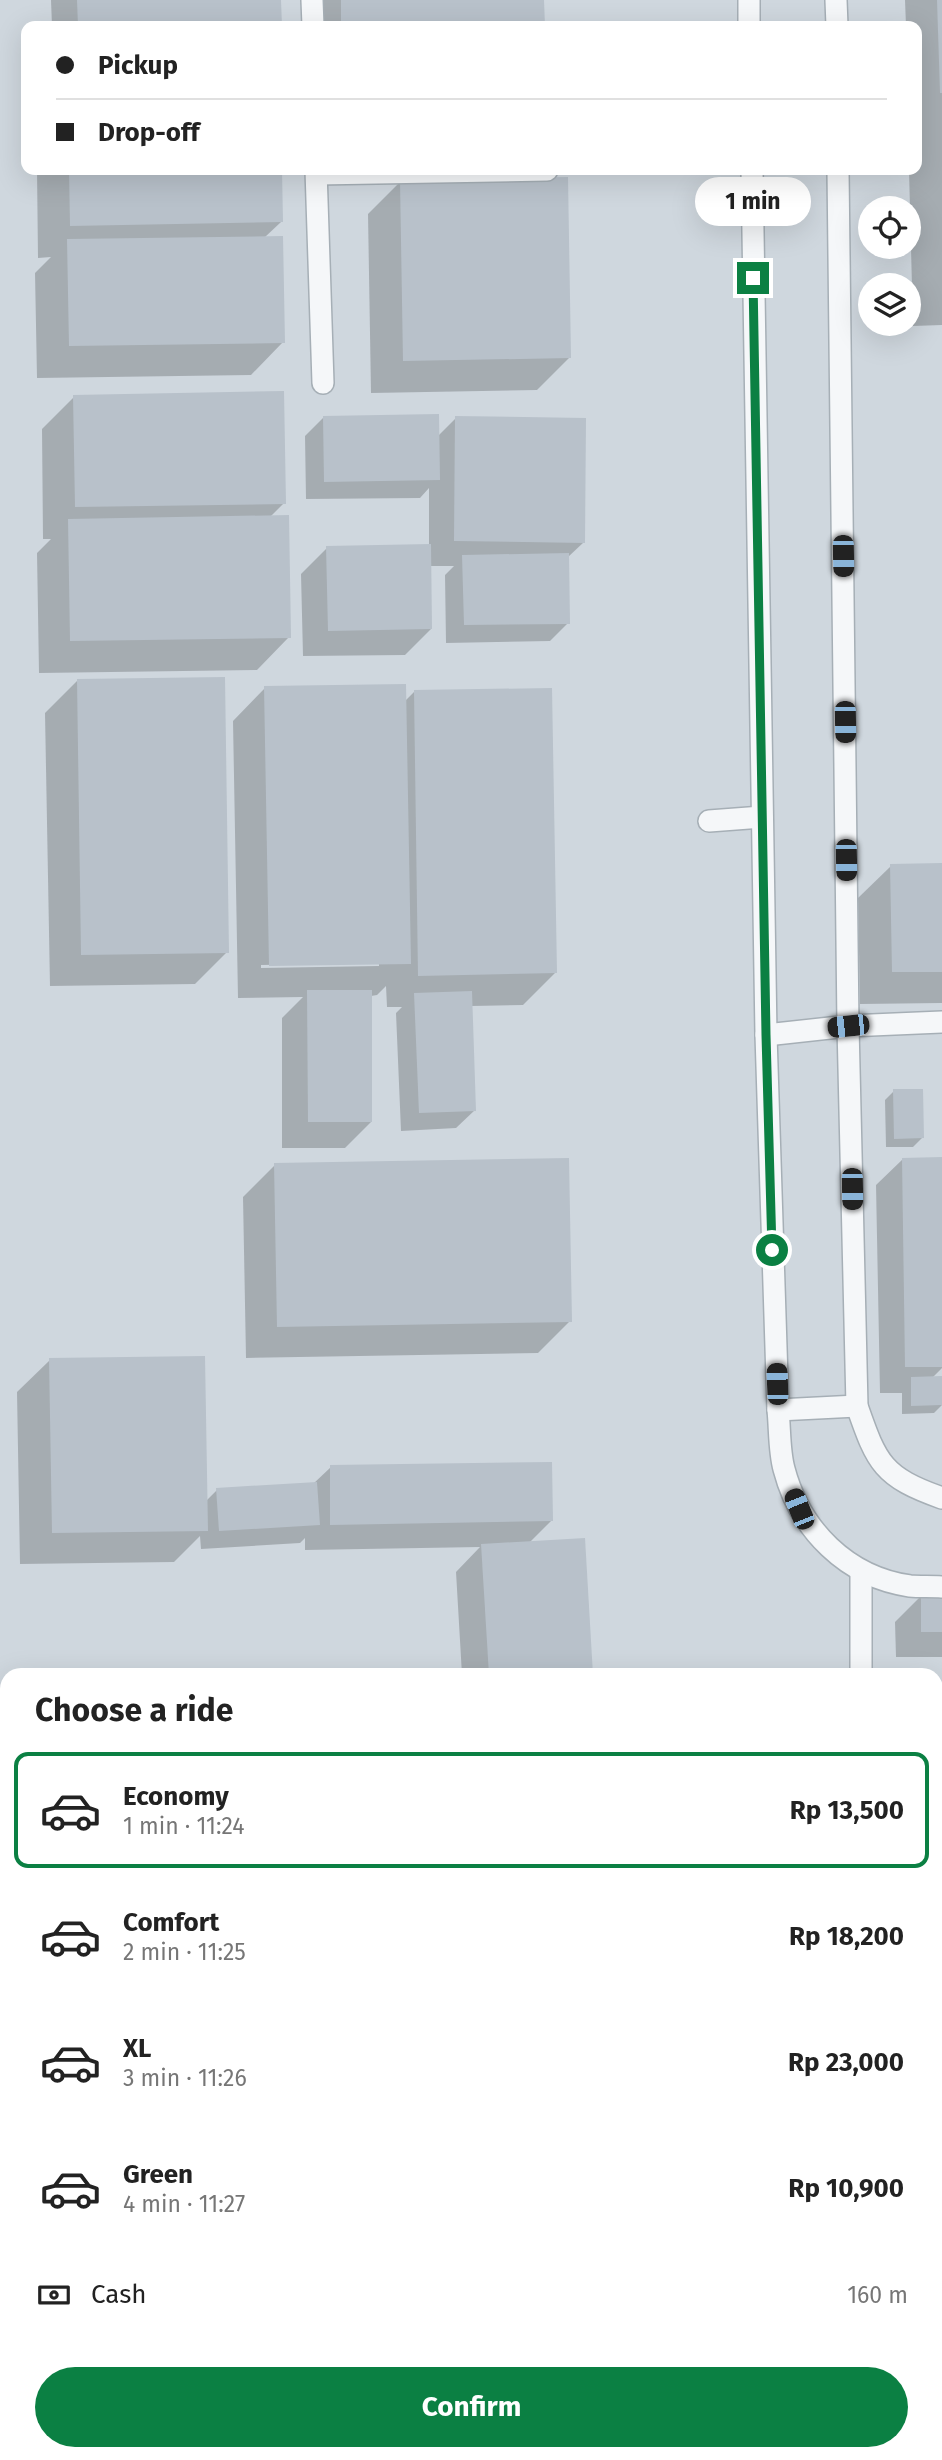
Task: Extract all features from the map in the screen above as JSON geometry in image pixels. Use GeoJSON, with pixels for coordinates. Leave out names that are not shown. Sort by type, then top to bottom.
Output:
{"type":"FeatureCollection","features":[{"type":"Feature","properties":{"kind":"lane"},"geometry":{"type":"LineString","coordinates":[[312,0],[313,21]]}},
{"type":"Feature","properties":{"kind":"lane"},"geometry":{"type":"LineString","coordinates":[[749,0],[749,21]]}},
{"type":"Feature","properties":{"kind":"lane"},"geometry":{"type":"LineString","coordinates":[[836,0],[837,21]]}},
{"type":"Feature","properties":{"kind":"lane"},"geometry":{"type":"LineString","coordinates":[[316,175],[323,383]]}},
{"type":"Feature","properties":{"kind":"lane"},"geometry":{"type":"LineString","coordinates":[[752,175],[766,1035],[778,1410],[783,1468],[799,1509],[825,1545],[861,1571],[909,1586],[942,1587]]}},
{"type":"Feature","properties":{"kind":"lane"},"geometry":{"type":"LineString","coordinates":[[838,175],[848,1026],[856,1406],[871,1448],[890,1473],[913,1488],[942,1498]]}},
{"type":"Feature","properties":{"kind":"lane"},"geometry":{"type":"LineString","coordinates":[[709,821],[762,817]]}},
{"type":"Feature","properties":{"kind":"lane"},"geometry":{"type":"LineString","coordinates":[[766,1035],[848,1026],[942,1022]]}},
{"type":"Feature","properties":{"kind":"lane"},"geometry":{"type":"LineString","coordinates":[[778,1410],[856,1406]]}},
{"type":"Feature","properties":{"kind":"lane"},"geometry":{"type":"LineString","coordinates":[[861,1571],[861,1668]]}},
{"type":"Feature","properties":{"kind":"shaded area"},"geometry":{"type":"Polygon","coordinates":[[[0,0],[942,0],[942,1668],[0,1668],[0,0]]]}},
{"type":"Feature","properties":{"kind":"building"},"geometry":{"type":"Polygon","coordinates":[[[77,0],[281,0],[282,21],[78,21],[77,0]]]}},
{"type":"Feature","properties":{"kind":"building"},"geometry":{"type":"Polygon","coordinates":[[[341,0],[544,0],[545,21],[341,21],[341,0]]]}},
{"type":"Feature","properties":{"kind":"building"},"geometry":{"type":"Polygon","coordinates":[[[937,0],[942,0],[942,93],[940,93],[937,0]]]}},
{"type":"Feature","properties":{"kind":"building"},"geometry":{"type":"Polygon","coordinates":[[[69,175],[282,175],[283,222],[70,226],[69,175]]]}},
{"type":"Feature","properties":{"kind":"building"},"geometry":{"type":"Polygon","coordinates":[[[568,177],[571,358],[403,361],[400,180],[568,177]]]}},
{"type":"Feature","properties":{"kind":"building"},"geometry":{"type":"Polygon","coordinates":[[[283,236],[285,343],[69,346],[67,239],[283,236]]]}},
{"type":"Feature","properties":{"kind":"building"},"geometry":{"type":"Polygon","coordinates":[[[284,391],[286,504],[75,507],[73,395],[284,391]]]}},
{"type":"Feature","properties":{"kind":"building"},"geometry":{"type":"Polygon","coordinates":[[[439,414],[440,480],[324,482],[323,416],[439,414]]]}},
{"type":"Feature","properties":{"kind":"building"},"geometry":{"type":"Polygon","coordinates":[[[455,416],[586,418],[585,543],[454,541],[455,416]]]}},
{"type":"Feature","properties":{"kind":"building"},"geometry":{"type":"Polygon","coordinates":[[[289,515],[291,638],[70,641],[68,519],[289,515]]]}},
{"type":"Feature","properties":{"kind":"building"},"geometry":{"type":"Polygon","coordinates":[[[431,544],[432,629],[328,631],[326,546],[431,544]]]}},
{"type":"Feature","properties":{"kind":"building"},"geometry":{"type":"Polygon","coordinates":[[[569,553],[570,624],[464,625],[462,555],[569,553]]]}},
{"type":"Feature","properties":{"kind":"building"},"geometry":{"type":"Polygon","coordinates":[[[225,677],[229,953],[81,955],[77,679],[225,677]]]}},
{"type":"Feature","properties":{"kind":"building"},"geometry":{"type":"Polygon","coordinates":[[[406,684],[411,964],[269,966],[264,686],[406,684]]]}},
{"type":"Feature","properties":{"kind":"building"},"geometry":{"type":"Polygon","coordinates":[[[552,688],[557,973],[418,976],[414,690],[552,688]]]}},
{"type":"Feature","properties":{"kind":"building"},"geometry":{"type":"Polygon","coordinates":[[[942,863],[942,972],[892,972],[890,864],[942,863]]]}},
{"type":"Feature","properties":{"kind":"building"},"geometry":{"type":"Polygon","coordinates":[[[307,990],[372,990],[372,1122],[308,1122],[307,990]]]}},
{"type":"Feature","properties":{"kind":"building"},"geometry":{"type":"Polygon","coordinates":[[[472,991],[476,1111],[419,1113],[414,993],[472,991]]]}},
{"type":"Feature","properties":{"kind":"building"},"geometry":{"type":"Polygon","coordinates":[[[893,1089],[923,1089],[924,1138],[894,1139],[893,1089]]]}},
{"type":"Feature","properties":{"kind":"building"},"geometry":{"type":"Polygon","coordinates":[[[942,1157],[942,1367],[905,1367],[902,1158],[942,1157]]]}},
{"type":"Feature","properties":{"kind":"building"},"geometry":{"type":"Polygon","coordinates":[[[569,1158],[572,1322],[277,1327],[274,1163],[569,1158]]]}},
{"type":"Feature","properties":{"kind":"building"},"geometry":{"type":"Polygon","coordinates":[[[205,1356],[208,1531],[52,1533],[49,1358],[205,1356]]]}},
{"type":"Feature","properties":{"kind":"building"},"geometry":{"type":"Polygon","coordinates":[[[942,1376],[942,1405],[911,1406],[911,1377],[942,1376]]]}},
{"type":"Feature","properties":{"kind":"building"},"geometry":{"type":"Polygon","coordinates":[[[552,1462],[553,1521],[330,1525],[330,1465],[552,1462]]]}},
{"type":"Feature","properties":{"kind":"building"},"geometry":{"type":"Polygon","coordinates":[[[317,1482],[320,1525],[219,1531],[216,1488],[317,1482]]]}},
{"type":"Feature","properties":{"kind":"building"},"geometry":{"type":"Polygon","coordinates":[[[585,1538],[593,1668],[489,1668],[481,1544],[585,1538]]]}},
{"type":"Feature","properties":{"kind":"building"},"geometry":{"type":"Polygon","coordinates":[[[921,1594],[942,1594],[942,1632],[921,1632],[921,1594]]]}},
{"type":"Feature","properties":{"kind":"route"},"geometry":{"type":"LineString","coordinates":[[753,278],[772,1250]]}}]}
